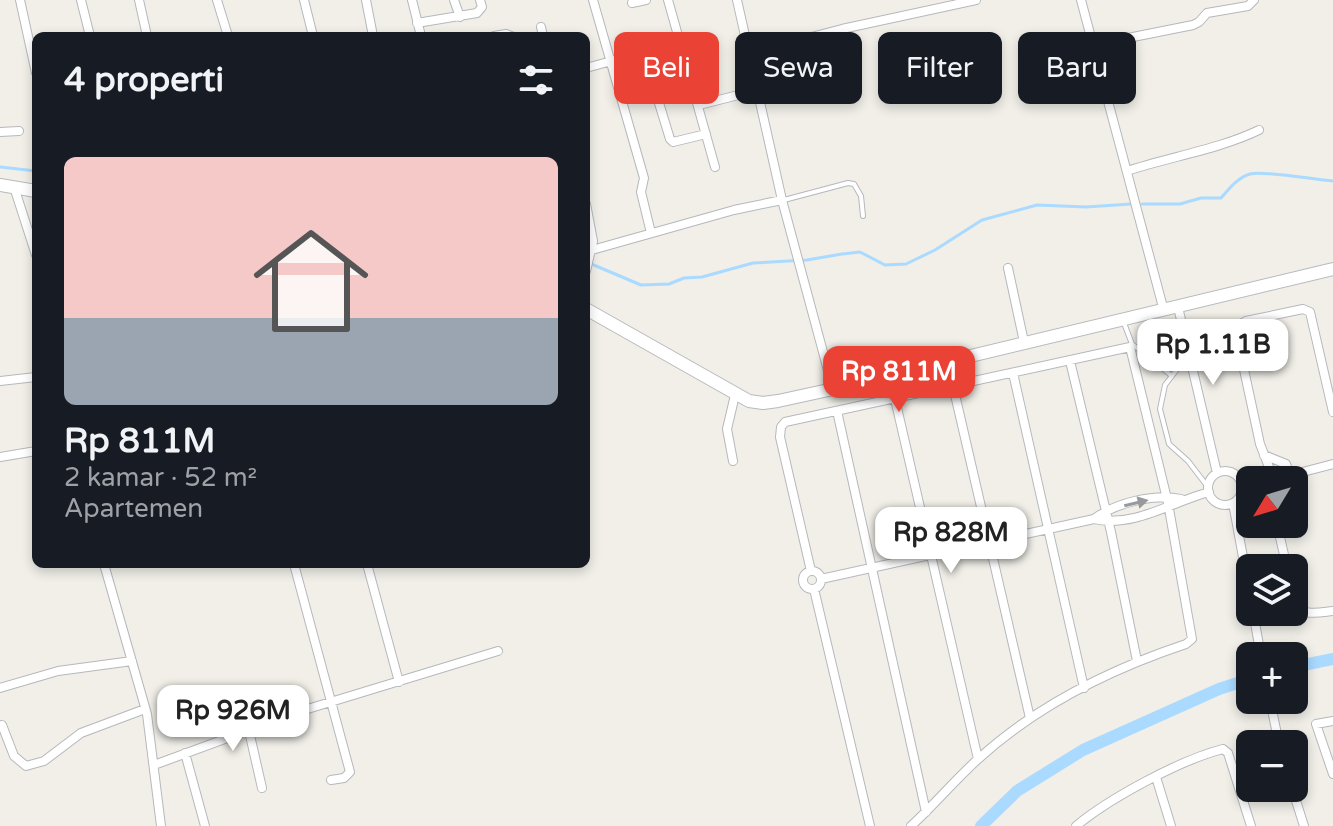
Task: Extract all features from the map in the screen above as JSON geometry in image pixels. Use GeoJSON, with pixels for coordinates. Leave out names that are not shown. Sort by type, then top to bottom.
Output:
{"type":"FeatureCollection","features":[{"type":"Feature","properties":{"kind":"main road"},"geometry":{"type":"LineString","coordinates":[[0,185],[32,190]]}},
{"type":"Feature","properties":{"kind":"main road"},"geometry":{"type":"LineString","coordinates":[[590,311],[698,370],[735,395],[763,403],[1024,342],[1125,325],[1178,307],[1333,269]]}},
{"type":"Feature","properties":{"kind":"street"},"geometry":{"type":"LineString","coordinates":[[20,0],[32,55]]}},
{"type":"Feature","properties":{"kind":"street"},"geometry":{"type":"LineString","coordinates":[[81,0],[89,32]]}},
{"type":"Feature","properties":{"kind":"street"},"geometry":{"type":"LineString","coordinates":[[139,0],[146,32]]}},
{"type":"Feature","properties":{"kind":"street"},"geometry":{"type":"LineString","coordinates":[[217,0],[227,32]]}},
{"type":"Feature","properties":{"kind":"street"},"geometry":{"type":"LineString","coordinates":[[304,0],[312,32]]}},
{"type":"Feature","properties":{"kind":"street"},"geometry":{"type":"LineString","coordinates":[[366,0],[372,32]]}},
{"type":"Feature","properties":{"kind":"street"},"geometry":{"type":"LineString","coordinates":[[412,0],[420,32]]}},
{"type":"Feature","properties":{"kind":"street"},"geometry":{"type":"LineString","coordinates":[[454,0],[460,17]]}},
{"type":"Feature","properties":{"kind":"street"},"geometry":{"type":"LineString","coordinates":[[417,23],[477,13],[482,7],[480,0]]}},
{"type":"Feature","properties":{"kind":"street"},"geometry":{"type":"LineString","coordinates":[[593,0],[644,178],[641,192],[651,233]]}},
{"type":"Feature","properties":{"kind":"street"},"geometry":{"type":"LineString","coordinates":[[632,3],[646,0]]}},
{"type":"Feature","properties":{"kind":"street"},"geometry":{"type":"LineString","coordinates":[[668,0],[678,32]]}},
{"type":"Feature","properties":{"kind":"street"},"geometry":{"type":"LineString","coordinates":[[737,0],[745,32]]}},
{"type":"Feature","properties":{"kind":"street"},"geometry":{"type":"LineString","coordinates":[[830,32],[976,0]]}},
{"type":"Feature","properties":{"kind":"street"},"geometry":{"type":"LineString","coordinates":[[1081,0],[1090,32]]}},
{"type":"Feature","properties":{"kind":"street"},"geometry":{"type":"LineString","coordinates":[[1136,36],[1193,25],[1207,13],[1248,6],[1254,0]]}},
{"type":"Feature","properties":{"kind":"street"},"geometry":{"type":"LineString","coordinates":[[590,67],[614,58]]}},
{"type":"Feature","properties":{"kind":"street"},"geometry":{"type":"LineString","coordinates":[[715,167],[699,105],[735,96]]}},
{"type":"Feature","properties":{"kind":"street"},"geometry":{"type":"LineString","coordinates":[[659,104],[673,142],[706,134]]}},
{"type":"Feature","properties":{"kind":"street"},"geometry":{"type":"LineString","coordinates":[[761,104],[782,200],[833,389]]}},
{"type":"Feature","properties":{"kind":"street"},"geometry":{"type":"LineString","coordinates":[[1109,104],[1164,311]]}},
{"type":"Feature","properties":{"kind":"street"},"geometry":{"type":"LineString","coordinates":[[1127,171],[1233,141],[1259,130]]}},
{"type":"Feature","properties":{"kind":"street"},"geometry":{"type":"LineString","coordinates":[[0,132],[19,131]]}},
{"type":"Feature","properties":{"kind":"street"},"geometry":{"type":"LineString","coordinates":[[14,187],[32,243]]}},
{"type":"Feature","properties":{"kind":"street"},"geometry":{"type":"LineString","coordinates":[[592,250],[734,210],[782,200]]}},
{"type":"Feature","properties":{"kind":"street"},"geometry":{"type":"LineString","coordinates":[[590,221],[593,233],[590,257]]}},
{"type":"Feature","properties":{"kind":"street"},"geometry":{"type":"LineString","coordinates":[[1008,268],[1024,342]]}},
{"type":"Feature","properties":{"kind":"street"},"geometry":{"type":"LineString","coordinates":[[1094,519],[1109,523],[1169,509],[1181,499],[1208,490],[1217,473],[1178,307]]}},
{"type":"Feature","properties":{"kind":"street"},"geometry":{"type":"LineString","coordinates":[[1268,466],[1237,337],[1237,328],[1241,323],[1303,309],[1310,312],[1333,412]]}},
{"type":"Feature","properties":{"kind":"street"},"geometry":{"type":"LineString","coordinates":[[811,571],[780,432],[782,425],[1130,347],[1169,509],[1193,637],[1186,644],[1137,661],[1030,718],[978,759],[911,826]]}},
{"type":"Feature","properties":{"kind":"street"},"geometry":{"type":"LineString","coordinates":[[1070,361],[1109,523],[1137,661]]}},
{"type":"Feature","properties":{"kind":"street"},"geometry":{"type":"LineString","coordinates":[[1013,373],[1084,688]]}},
{"type":"Feature","properties":{"kind":"street"},"geometry":{"type":"LineString","coordinates":[[0,381],[32,377]]}},
{"type":"Feature","properties":{"kind":"street"},"geometry":{"type":"LineString","coordinates":[[953,386],[1030,718]]}},
{"type":"Feature","properties":{"kind":"street"},"geometry":{"type":"LineString","coordinates":[[733,461],[727,429],[735,395]]}},
{"type":"Feature","properties":{"kind":"street"},"geometry":{"type":"LineString","coordinates":[[895,399],[978,759]]}},
{"type":"Feature","properties":{"kind":"street"},"geometry":{"type":"LineString","coordinates":[[837,411],[926,812]]}},
{"type":"Feature","properties":{"kind":"street"},"geometry":{"type":"LineString","coordinates":[[0,457],[32,452]]}},
{"type":"Feature","properties":{"kind":"street"},"geometry":{"type":"LineString","coordinates":[[1264,455],[1282,461],[1285,466]]}},
{"type":"Feature","properties":{"kind":"street"},"geometry":{"type":"LineString","coordinates":[[1308,472],[1333,464]]}},
{"type":"Feature","properties":{"kind":"street"},"geometry":{"type":"LineString","coordinates":[[1217,473],[1233,473],[1236,476]]}},
{"type":"Feature","properties":{"kind":"street"},"geometry":{"type":"LineString","coordinates":[[1208,490],[1218,504],[1236,500]]}},
{"type":"Feature","properties":{"kind":"street"},"geometry":{"type":"LineString","coordinates":[[821,579],[1049,530],[1094,519],[1105,510],[1166,496],[1181,499]]}},
{"type":"Feature","properties":{"kind":"street"},"geometry":{"type":"LineString","coordinates":[[1233,503],[1242,554]]}},
{"type":"Feature","properties":{"kind":"street"},"geometry":{"type":"LineString","coordinates":[[105,568],[145,709],[161,826]]}},
{"type":"Feature","properties":{"kind":"street"},"geometry":{"type":"LineString","coordinates":[[295,568],[350,772],[347,777],[331,780]]}},
{"type":"Feature","properties":{"kind":"street"},"geometry":{"type":"LineString","coordinates":[[368,568],[399,682]]}},
{"type":"Feature","properties":{"kind":"street"},"geometry":{"type":"LineString","coordinates":[[811,571],[821,579],[820,585],[814,589],[807,588],[803,582],[805,575],[811,571]]}},
{"type":"Feature","properties":{"kind":"street"},"geometry":{"type":"LineString","coordinates":[[814,589],[870,826]]}},
{"type":"Feature","properties":{"kind":"street"},"geometry":{"type":"LineString","coordinates":[[1308,614],[1333,611]]}},
{"type":"Feature","properties":{"kind":"street"},"geometry":{"type":"LineString","coordinates":[[154,765],[330,702],[498,651]]}},
{"type":"Feature","properties":{"kind":"street"},"geometry":{"type":"LineString","coordinates":[[0,688],[58,671],[132,661]]}},
{"type":"Feature","properties":{"kind":"street"},"geometry":{"type":"LineString","coordinates":[[2,725],[14,756],[26,766],[44,761],[81,733],[145,709]]}},
{"type":"Feature","properties":{"kind":"street"},"geometry":{"type":"LineString","coordinates":[[1333,721],[1316,724],[1333,774]]}},
{"type":"Feature","properties":{"kind":"street"},"geometry":{"type":"LineString","coordinates":[[249,731],[262,788]]}},
{"type":"Feature","properties":{"kind":"street"},"geometry":{"type":"LineString","coordinates":[[1076,826],[1089,815],[1156,777],[1220,749],[1225,750],[1251,826]]}},
{"type":"Feature","properties":{"kind":"street"},"geometry":{"type":"LineString","coordinates":[[185,753],[205,826]]}},
{"type":"Feature","properties":{"kind":"street"},"geometry":{"type":"LineString","coordinates":[[1156,777],[1171,826]]}},
{"type":"Feature","properties":{"kind":"street"},"geometry":{"type":"LineString","coordinates":[[1296,802],[1304,826]]}},
{"type":"Feature","properties":{"kind":"street"},"geometry":{"type":"LineString","coordinates":[[1089,815],[1092,826]]}},
{"type":"Feature","properties":{"kind":"lane"},"geometry":{"type":"LineString","coordinates":[[782,200],[854,184],[861,196],[863,216]]}},
{"type":"Feature","properties":{"kind":"lane"},"geometry":{"type":"LineString","coordinates":[[1125,325],[1132,344],[1172,376]]}},
{"type":"Feature","properties":{"kind":"lane"},"geometry":{"type":"LineString","coordinates":[[1188,355],[1165,385],[1160,409],[1169,444],[1188,461],[1208,490]]}},
{"type":"Feature","properties":{"kind":"waterway"},"geometry":{"type":"LineString","coordinates":[[0,167],[32,171]]}},
{"type":"Feature","properties":{"kind":"waterway"},"geometry":{"type":"LineString","coordinates":[[1142,204],[1180,204],[1201,198],[1221,198],[1241,178],[1257,173],[1333,181]]}},
{"type":"Feature","properties":{"kind":"waterway"},"geometry":{"type":"LineString","coordinates":[[590,263],[641,285],[669,284],[753,263],[807,260],[860,252],[885,265],[906,264],[935,250],[982,220],[1037,205],[1086,207],[1131,204]]}},
{"type":"Feature","properties":{"kind":"waterway"},"geometry":{"type":"LineString","coordinates":[[1308,664],[1333,659]]}},
{"type":"Feature","properties":{"kind":"waterway"},"geometry":{"type":"LineString","coordinates":[[981,826],[1017,791],[1083,750],[1236,684]]}}]}
